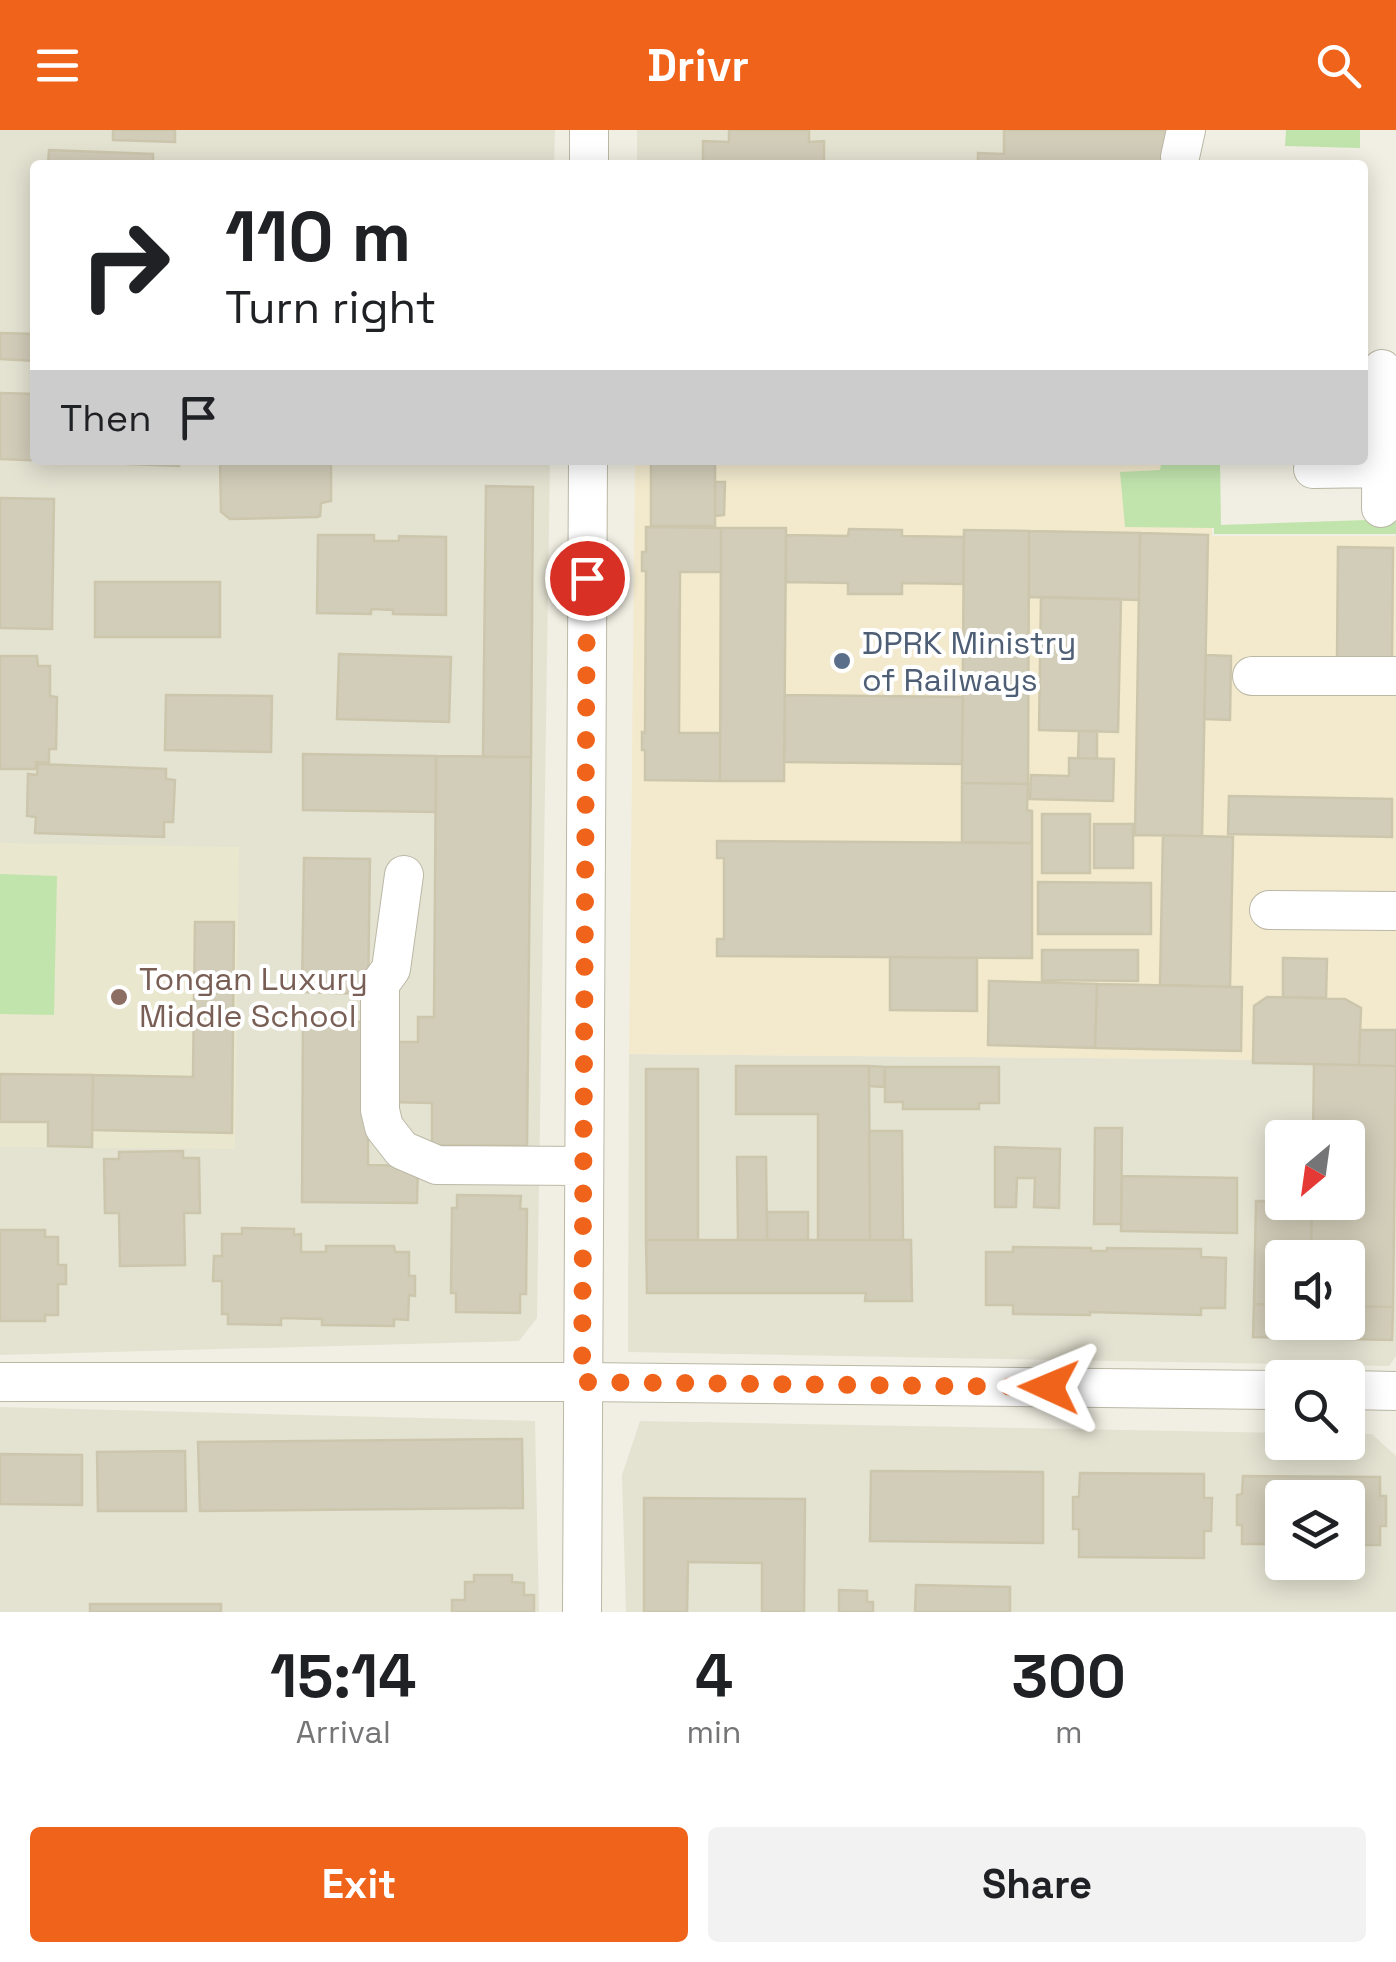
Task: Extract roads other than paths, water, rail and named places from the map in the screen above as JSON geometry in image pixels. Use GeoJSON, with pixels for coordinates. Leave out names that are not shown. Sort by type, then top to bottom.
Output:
{"type":"FeatureCollection","features":[{"type":"Feature","properties":{"kind":"street"},"geometry":{"type":"LineString","coordinates":[[589,130],[589,160]]}},
{"type":"Feature","properties":{"kind":"street"},"geometry":{"type":"LineString","coordinates":[[1380,508],[1382,369]]}},
{"type":"Feature","properties":{"kind":"street"},"geometry":{"type":"LineString","coordinates":[[582,1612],[588,465]]}},
{"type":"Feature","properties":{"kind":"street"},"geometry":{"type":"LineString","coordinates":[[1313,469],[1381,468]]}},
{"type":"Feature","properties":{"kind":"street"},"geometry":{"type":"LineString","coordinates":[[1252,676],[1396,676]]}},
{"type":"Feature","properties":{"kind":"street"},"geometry":{"type":"LineString","coordinates":[[404,876],[392,969],[380,984],[380,1110],[384,1126],[402,1150],[436,1164],[583,1166]]}},
{"type":"Feature","properties":{"kind":"street"},"geometry":{"type":"LineString","coordinates":[[1268,910],[1396,911]]}},
{"type":"Feature","properties":{"kind":"street"},"geometry":{"type":"LineString","coordinates":[[0,1382],[582,1382],[1265,1390]]}},
{"type":"Feature","properties":{"kind":"street"},"geometry":{"type":"LineString","coordinates":[[1365,1390],[1396,1391]]}},
{"type":"Feature","properties":{"kind":"place","name":"DPRK Ministry of Railways"},"geometry":{"type":"Point","coordinates":[842,661]}},
{"type":"Feature","properties":{"kind":"place","name":"Tongan Luxury Middle School"},"geometry":{"type":"Point","coordinates":[119,997]}}]}
